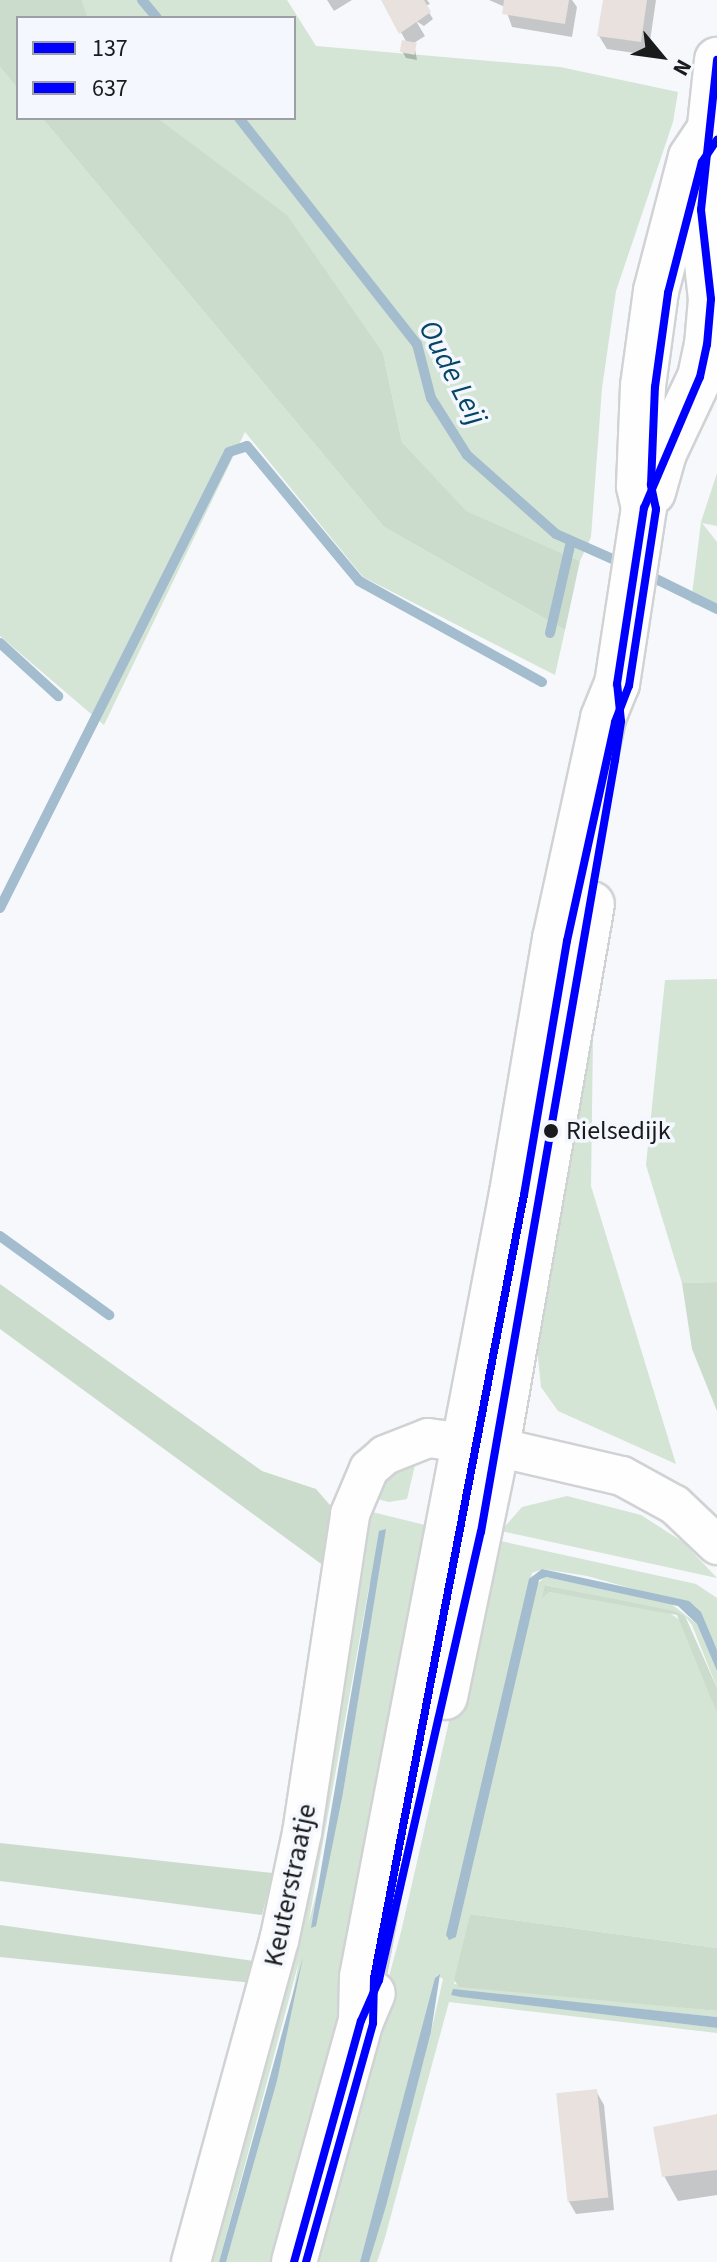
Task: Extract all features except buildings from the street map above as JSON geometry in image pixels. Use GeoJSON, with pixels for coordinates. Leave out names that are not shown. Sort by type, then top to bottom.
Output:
{"type":"FeatureCollection","features":[{"type":"Feature","properties":{"kind":"street"},"geometry":{"type":"LineString","coordinates":[[294,2262],[361,2021],[379,1980],[412,1841],[480,1445],[615,760],[621,721],[617,684],[642,528],[700,377],[707,345],[711,299],[701,210],[709,162],[706,135],[717,60]]}},
{"type":"Feature","properties":{"kind":"street"},"geometry":{"type":"LineString","coordinates":[[642,528],[639,486],[649,336],[691,157],[706,135]]}},
{"type":"Feature","properties":{"kind":"street","name":"Keuterstraatje"},"geometry":{"type":"LineString","coordinates":[[191,2262],[263,2010],[286,1910],[354,1500],[369,1469],[385,1455],[428,1438],[480,1445]]}},
{"type":"Feature","properties":{"kind":"street"},"geometry":{"type":"LineString","coordinates":[[480,1445],[622,1476],[675,1505],[717,1545]]}},
{"type":"Feature","properties":{"kind":"green space"},"geometry":{"type":"Polygon","coordinates":[[[0,0],[82,0],[87,16],[16,16],[16,87],[0,67],[0,0]]]}},
{"type":"Feature","properties":{"kind":"green space"},"geometry":{"type":"Polygon","coordinates":[[[82,0],[287,0],[316,46],[560,67],[678,92],[673,122],[616,291],[602,388],[591,537],[580,561],[465,511],[402,442],[383,353],[159,120],[296,120],[296,16],[87,16],[82,0]]]}},
{"type":"Feature","properties":{"kind":"green space"},"geometry":{"type":"Polygon","coordinates":[[[0,67],[16,87],[16,120],[44,120],[384,527],[565,630],[555,675],[363,577],[245,432],[104,725],[0,636],[0,67]]]}},
{"type":"Feature","properties":{"kind":"green space"},"geometry":{"type":"Polygon","coordinates":[[[44,120],[160,120],[287,215],[383,353],[402,442],[466,511],[580,561],[565,630],[384,527],[44,120]]]}},
{"type":"Feature","properties":{"kind":"green space"},"geometry":{"type":"Polygon","coordinates":[[[717,473],[717,526],[702,523],[717,542],[717,611],[691,603],[701,522],[717,473]]]}},
{"type":"Feature","properties":{"kind":"green space"},"geometry":{"type":"Polygon","coordinates":[[[717,979],[717,1282],[682,1283],[646,1165],[665,980],[717,979]]]}},
{"type":"Feature","properties":{"kind":"green space"},"geometry":{"type":"Polygon","coordinates":[[[593,1035],[591,1186],[676,1464],[558,1411],[541,1387],[537,1348],[546,1258],[593,1035]]]}},
{"type":"Feature","properties":{"kind":"green space"},"geometry":{"type":"Polygon","coordinates":[[[717,1282],[717,1411],[692,1349],[682,1283],[717,1282]]]}},
{"type":"Feature","properties":{"kind":"green space"},"geometry":{"type":"Polygon","coordinates":[[[0,1284],[262,1471],[316,1489],[336,1512],[335,1574],[0,1329],[0,1284]]]}},
{"type":"Feature","properties":{"kind":"green space"},"geometry":{"type":"Polygon","coordinates":[[[416,1461],[407,1499],[389,1502],[369,1497],[385,1474],[416,1461]]]}},
{"type":"Feature","properties":{"kind":"green space"},"geometry":{"type":"Polygon","coordinates":[[[567,1496],[641,1515],[683,1542],[717,1578],[501,1531],[522,1507],[567,1496]]]}},
{"type":"Feature","properties":{"kind":"green space"},"geometry":{"type":"Polygon","coordinates":[[[364,1510],[429,1526],[365,1924],[275,2262],[226,2262],[277,2081],[299,1961],[219,2262],[198,2262],[364,1510]],[[385,1529],[369,1587],[308,1925],[343,1793],[385,1529]]]}},
{"type":"Feature","properties":{"kind":"green space"},"geometry":{"type":"Polygon","coordinates":[[[496,1540],[696,1584],[717,1598],[717,1650],[695,1606],[587,1576],[543,1569],[532,1573],[447,1938],[456,1937],[538,1583],[545,1577],[670,1603],[697,1624],[717,1671],[717,1688],[692,1625],[685,1616],[668,1612],[683,1622],[717,1713],[717,1948],[470,1914],[454,1984],[717,2011],[717,2017],[453,1990],[451,1995],[717,2028],[717,2033],[449,2002],[384,2241],[377,2262],[369,2262],[431,2032],[443,1979],[437,1975],[360,2262],[312,2262],[401,1932],[486,1559],[496,1540]],[[546,1585],[549,1592],[659,1609],[546,1585]]]}},
{"type":"Feature","properties":{"kind":"green space"},"geometry":{"type":"Polygon","coordinates":[[[545,1585],[674,1611],[685,1616],[717,1688],[717,1713],[677,1615],[549,1592],[542,1598],[545,1585]]]}},
{"type":"Feature","properties":{"kind":"green space"},"geometry":{"type":"Polygon","coordinates":[[[0,1843],[273,1873],[262,1915],[0,1881],[0,1843]]]}},
{"type":"Feature","properties":{"kind":"green space"},"geometry":{"type":"Polygon","coordinates":[[[470,1914],[717,1948],[717,2011],[459,1987],[454,1980],[470,1914]]]}},
{"type":"Feature","properties":{"kind":"green space"},"geometry":{"type":"Polygon","coordinates":[[[0,1925],[254,1961],[253,1983],[0,1957],[0,1925]]]}},
{"type":"Feature","properties":{"kind":"water"},"geometry":{"type":"Polygon","coordinates":[[[386,1529],[343,1793],[316,1926],[311,1928],[379,1531],[386,1529]]]}},
{"type":"Feature","properties":{"kind":"water"},"geometry":{"type":"Polygon","coordinates":[[[542,1569],[689,1601],[701,1612],[717,1650],[717,1671],[697,1624],[678,1606],[546,1577],[539,1580],[456,1937],[449,1940],[446,1935],[529,1579],[542,1569]]]}},
{"type":"Feature","properties":{"kind":"water"},"geometry":{"type":"Polygon","coordinates":[[[303,1957],[277,2081],[226,2262],[219,2262],[303,1957]]]}},
{"type":"Feature","properties":{"kind":"water"},"geometry":{"type":"Polygon","coordinates":[[[440,1974],[431,2032],[386,2206],[369,2262],[360,2262],[435,1978],[440,1974]]]}},
{"type":"Feature","properties":{"kind":"water"},"geometry":{"type":"Polygon","coordinates":[[[453,1989],[717,2017],[717,2028],[461,1997],[451,1995],[453,1989]]]}},
{"type":"Feature","properties":{"kind":"waterway","name":"Oude Leij"},"geometry":{"type":"LineString","coordinates":[[142,0],[155,16]]}},
{"type":"Feature","properties":{"kind":"waterway","name":"Oude Leij"},"geometry":{"type":"LineString","coordinates":[[241,120],[417,344],[431,398],[467,455],[556,534],[626,565]]}},
{"type":"Feature","properties":{"kind":"waterway"},"geometry":{"type":"LineString","coordinates":[[0,908],[229,452],[247,446],[359,581],[542,682]]}},
{"type":"Feature","properties":{"kind":"waterway"},"geometry":{"type":"LineString","coordinates":[[550,633],[571,541]]}},
{"type":"Feature","properties":{"kind":"waterway","name":"Oude Leij"},"geometry":{"type":"LineString","coordinates":[[644,573],[717,609]]}},
{"type":"Feature","properties":{"kind":"waterway"},"geometry":{"type":"LineString","coordinates":[[0,643],[58,696]]}},
{"type":"Feature","properties":{"kind":"waterway"},"geometry":{"type":"LineString","coordinates":[[0,1236],[109,1315]]}},
{"type":"Feature","properties":{"kind":"transit line","name":"137"},"geometry":{"type":"LineString","coordinates":[[294,2262],[361,2021],[379,1980],[481,1532],[615,760],[621,721],[617,684],[644,508],[700,377],[707,345],[711,299],[701,210],[717,60]]}},
{"type":"Feature","properties":{"kind":"transit line","name":"637"},"geometry":{"type":"LineString","coordinates":[[306,2262],[373,2023],[374,1978],[524,1195],[567,941],[615,722],[629,686],[656,509],[651,485],[655,387],[668,293],[702,162],[717,140]]}},
{"type":"Feature","properties":{"kind":"place","name":"Rielsedijk"},"geometry":{"type":"Point","coordinates":[551,1131]}}]}
